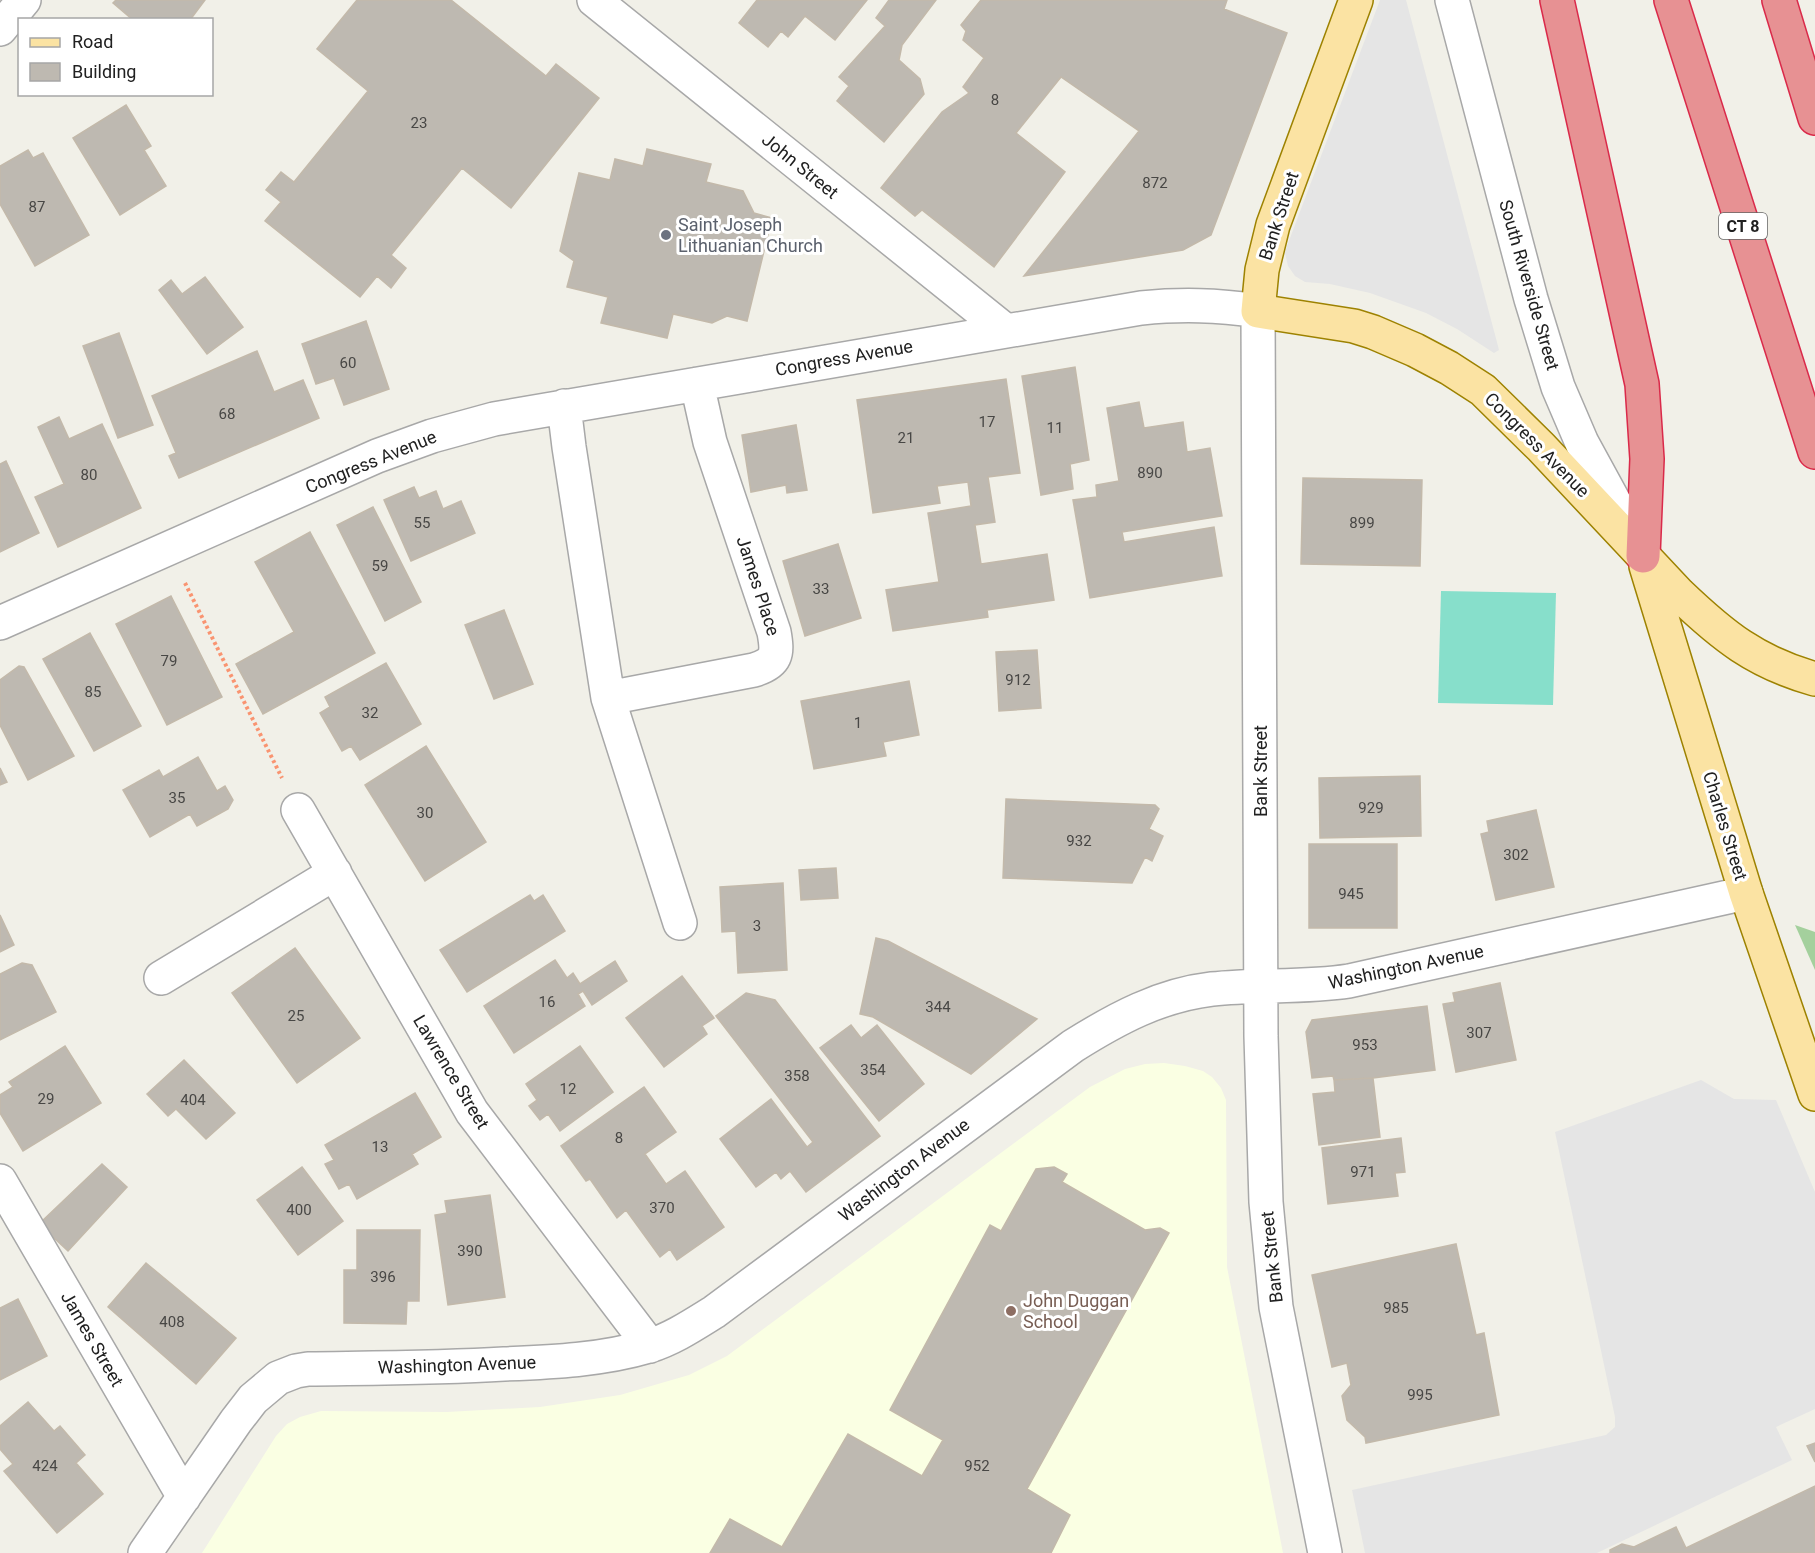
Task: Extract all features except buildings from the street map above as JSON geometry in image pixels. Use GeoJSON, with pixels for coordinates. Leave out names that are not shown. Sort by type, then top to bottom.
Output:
{"type":"FeatureCollection","features":[{"type":"Feature","properties":{"kind":"highway"},"geometry":{"type":"LineString","coordinates":[[1557,0],[1642,384],[1647,459],[1643,555]]}},
{"type":"Feature","properties":{"kind":"highway","name":"CT 8"},"geometry":{"type":"LineString","coordinates":[[1671,0],[1815,452]]}},
{"type":"Feature","properties":{"kind":"highway"},"geometry":{"type":"LineString","coordinates":[[1779,0],[1815,118]]}},
{"type":"Feature","properties":{"kind":"main road","name":"Bank Street"},"geometry":{"type":"LineString","coordinates":[[1258,310],[1262,270],[1273,225],[1356,0]]}},
{"type":"Feature","properties":{"kind":"main road","name":"Congress Avenue"},"geometry":{"type":"LineString","coordinates":[[1258,310],[1354,326],[1415,350],[1449,368],[1483,390],[1505,410],[1643,555]]}},
{"type":"Feature","properties":{"kind":"main road"},"geometry":{"type":"LineString","coordinates":[[1643,555],[1679,594],[1731,641],[1771,664],[1815,679]]}},
{"type":"Feature","properties":{"kind":"main road","name":"Charles Street"},"geometry":{"type":"LineString","coordinates":[[1643,555],[1746,893],[1815,1094]]}},
{"type":"Feature","properties":{"kind":"street"},"geometry":{"type":"LineString","coordinates":[[0,29],[24,0]]}},
{"type":"Feature","properties":{"kind":"street","name":"John Street"},"geometry":{"type":"LineString","coordinates":[[594,0],[1006,331]]}},
{"type":"Feature","properties":{"kind":"street","name":"South Riverside Street"},"geometry":{"type":"LineString","coordinates":[[1452,0],[1528,288],[1557,387],[1582,443],[1643,555]]}},
{"type":"Feature","properties":{"kind":"street","name":"Congress Avenue"},"geometry":{"type":"LineString","coordinates":[[0,623],[376,456],[464,427],[564,406],[1141,308],[1204,304],[1258,310]]}},
{"type":"Feature","properties":{"kind":"street","name":"Bank Street"},"geometry":{"type":"LineString","coordinates":[[1258,310],[1261,986],[1266,1190],[1276,1307],[1325,1553]]}},
{"type":"Feature","properties":{"kind":"street","name":"James Place"},"geometry":{"type":"LineString","coordinates":[[608,698],[754,670],[768,664],[775,656],[774,632],[710,442],[697,384]]}},
{"type":"Feature","properties":{"kind":"street"},"geometry":{"type":"LineString","coordinates":[[564,406],[608,698],[680,923]]}},
{"type":"Feature","properties":{"kind":"street","name":"Lawrence Street"},"geometry":{"type":"LineString","coordinates":[[298,810],[472,1112],[650,1346]]}},
{"type":"Feature","properties":{"kind":"street"},"geometry":{"type":"LineString","coordinates":[[161,978],[335,873]]}},
{"type":"Feature","properties":{"kind":"street","name":"Washington Avenue"},"geometry":{"type":"LineString","coordinates":[[145,1553],[236,1421],[271,1383],[287,1373],[308,1369],[438,1368],[579,1360],[650,1346],[687,1329],[714,1312],[1073,1046],[1111,1022],[1151,1003],[1181,994],[1210,989],[1349,981],[1746,893]]}},
{"type":"Feature","properties":{"kind":"street","name":"James Street"},"geometry":{"type":"LineString","coordinates":[[0,1180],[184,1497]]}},
{"type":"Feature","properties":{"kind":"path"},"geometry":{"type":"LineString","coordinates":[[184,582],[298,810]]}},
{"type":"Feature","properties":{"kind":"shaded area"},"geometry":{"type":"Polygon","coordinates":[[[1380,0],[1406,0],[1499,350],[1494,353],[1457,329],[1426,313],[1370,293],[1330,284],[1305,282],[1295,276],[1288,266],[1285,253],[1287,246],[1380,0]]]}},
{"type":"Feature","properties":{"kind":"shaded area","name":"John Duggan School"},"geometry":{"type":"Polygon","coordinates":[[[1164,1063],[1203,1071],[1212,1077],[1221,1088],[1226,1100],[1227,1267],[1283,1553],[202,1553],[276,1436],[287,1424],[300,1417],[321,1411],[447,1412],[540,1407],[620,1395],[689,1375],[727,1356],[1090,1087],[1125,1069],[1145,1064],[1164,1063]]]}},
{"type":"Feature","properties":{"kind":"shaded area"},"geometry":{"type":"Polygon","coordinates":[[[1701,1080],[1734,1099],[1776,1100],[1815,1192],[1815,1409],[1776,1427],[1792,1460],[1597,1553],[1365,1553],[1352,1490],[1606,1435],[1615,1427],[1615,1417],[1555,1132],[1701,1080]]]}},
{"type":"Feature","properties":{"kind":"green space"},"geometry":{"type":"Polygon","coordinates":[[[1441,591],[1556,593],[1553,705],[1438,703],[1441,591]]]}},
{"type":"Feature","properties":{"kind":"green space"},"geometry":{"type":"Polygon","coordinates":[[[1795,925],[1815,932],[1815,970],[1795,925]]]}},
{"type":"Feature","properties":{"kind":"place","name":"Saint Joseph Lithuanian Church"},"geometry":{"type":"Point","coordinates":[666,235]}},
{"type":"Feature","properties":{"kind":"place","name":"John Duggan School"},"geometry":{"type":"Point","coordinates":[1011,1311]}}]}
